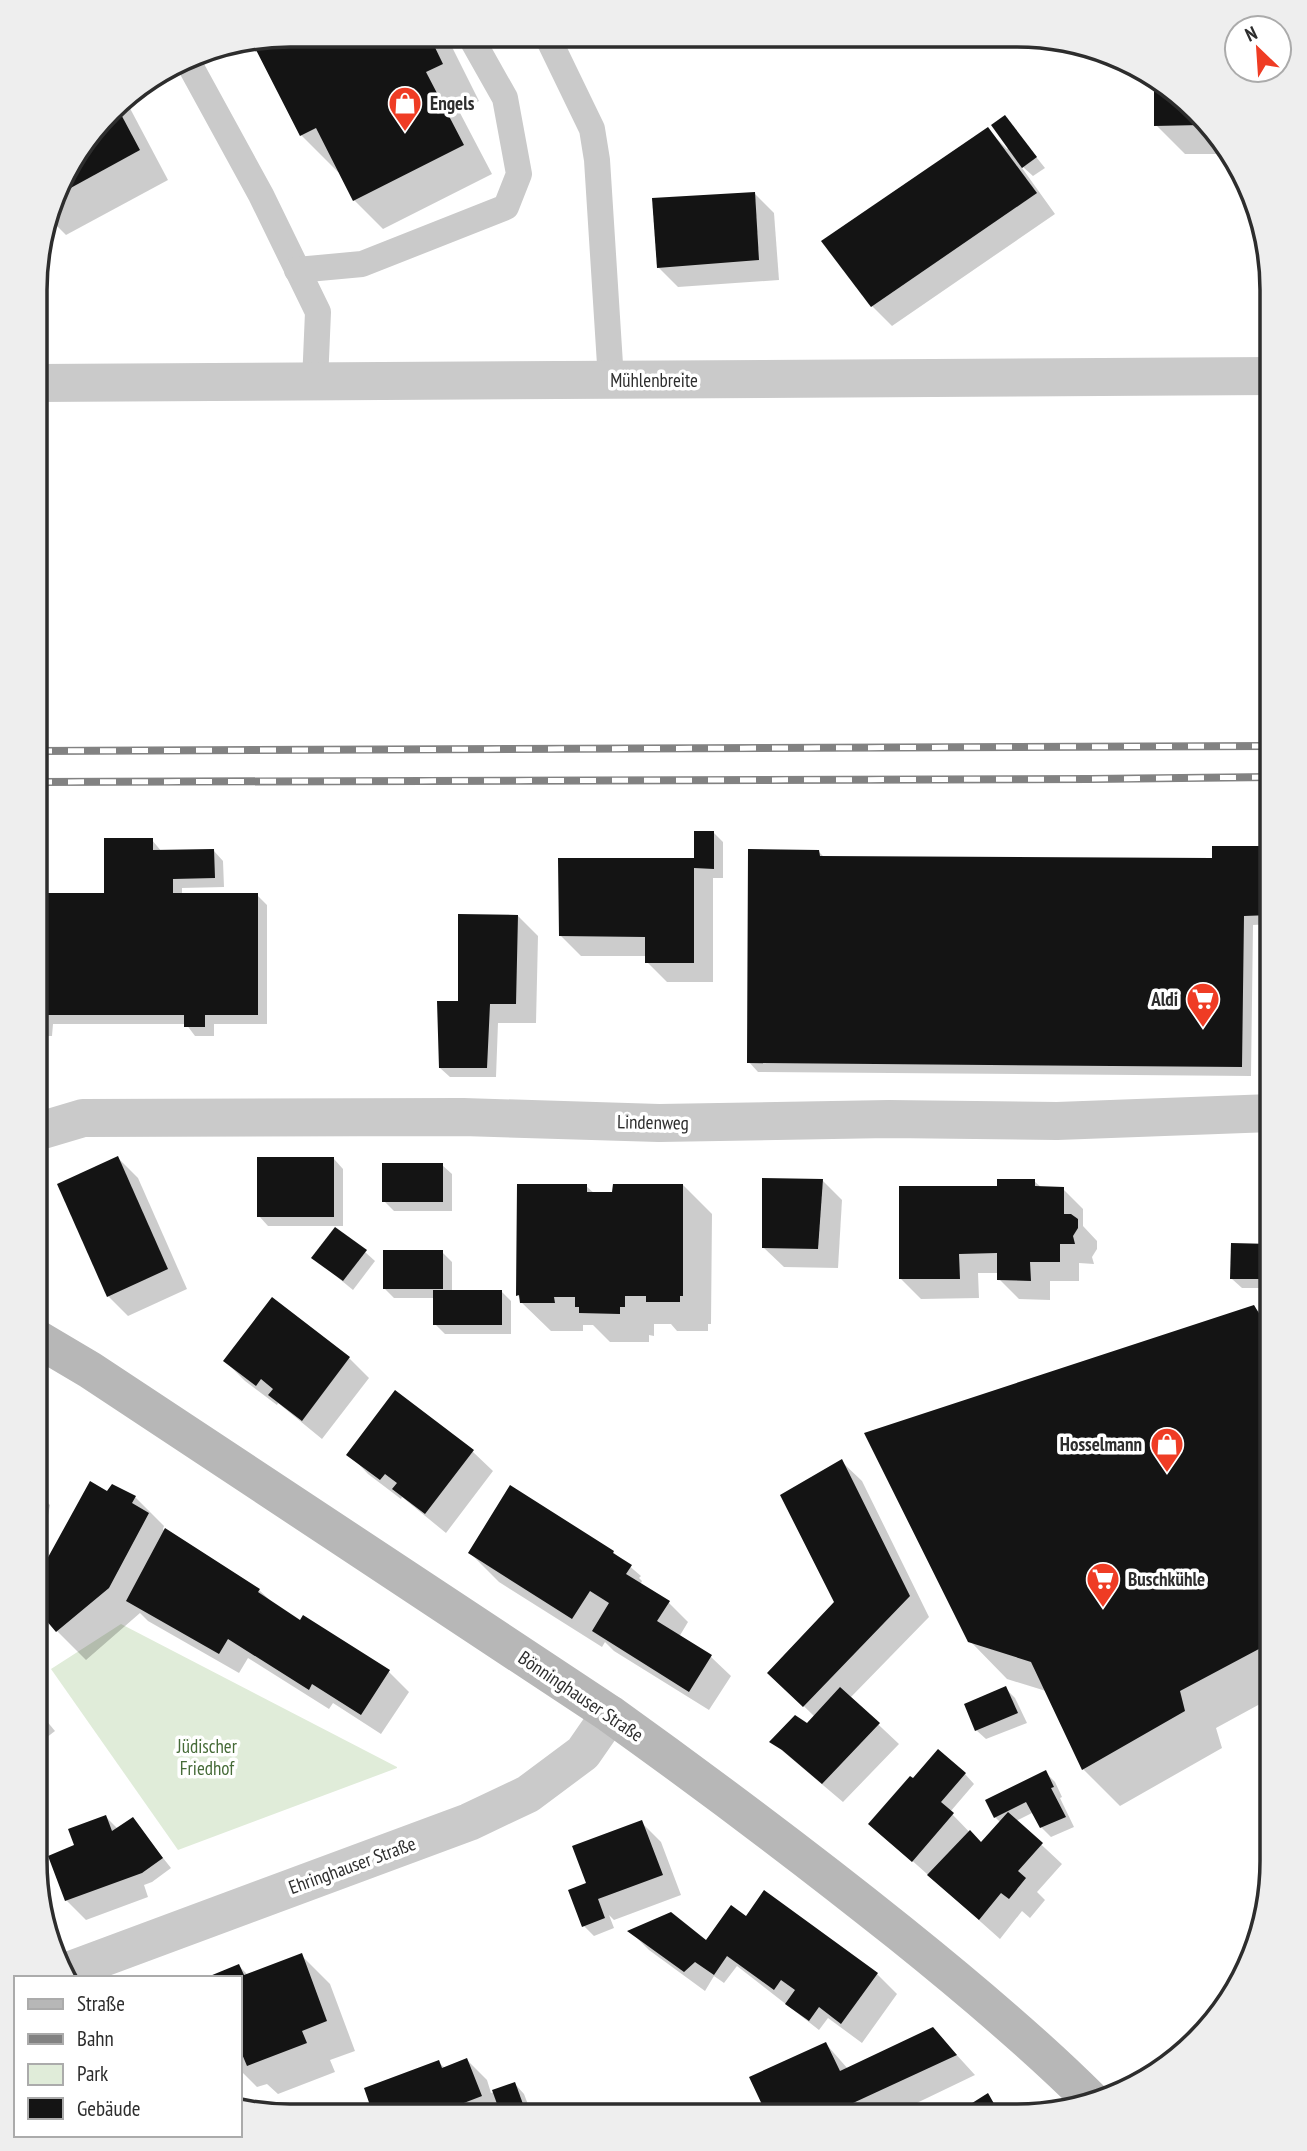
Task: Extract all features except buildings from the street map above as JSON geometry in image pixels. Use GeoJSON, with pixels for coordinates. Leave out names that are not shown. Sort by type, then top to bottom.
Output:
{"type":"FeatureCollection","features":[{"type":"Feature","properties":{"kind":"main road","name":"Bönninghauser Straße"},"geometry":{"type":"LineString","coordinates":[[47,1345],[611,1714],[810,1861],[971,1991],[1084,2094]]}},
{"type":"Feature","properties":{"kind":"street","name":"Mühlenbreite"},"geometry":{"type":"LineString","coordinates":[[47,383],[1260,376]]}},
{"type":"Feature","properties":{"kind":"street","name":"Lindenweg"},"geometry":{"type":"LineString","coordinates":[[47,1129],[83,1118],[463,1117],[659,1123],[889,1119],[1057,1121],[1259,1114]]}},
{"type":"Feature","properties":{"kind":"street","name":"Ehringhauser Straße"},"geometry":{"type":"LineString","coordinates":[[73,1969],[469,1822],[516,1800],[583,1753],[611,1714]]}},
{"type":"Feature","properties":{"kind":"lane"},"geometry":{"type":"LineString","coordinates":[[298,270],[362,264],[506,207],[519,174],[505,98],[476,47]]}},
{"type":"Feature","properties":{"kind":"lane"},"geometry":{"type":"LineString","coordinates":[[552,47],[592,129],[597,160],[611,380]]}},
{"type":"Feature","properties":{"kind":"lane"},"geometry":{"type":"LineString","coordinates":[[192,68],[261,195],[317,312],[316,382]]}},
{"type":"Feature","properties":{"kind":"green space","name":"Jüdischer Friedhof"},"geometry":{"type":"Polygon","coordinates":[[[121,1624],[397,1768],[178,1850],[51,1669],[121,1624]]]}},
{"type":"Feature","properties":{"kind":"railway"},"geometry":{"type":"LineString","coordinates":[[47,751],[1260,746]]}},
{"type":"Feature","properties":{"kind":"railway"},"geometry":{"type":"LineString","coordinates":[[47,782],[1260,777]]}},
{"type":"Feature","properties":{"kind":"place","name":"Engels"},"geometry":{"type":"Point","coordinates":[405,133]}},
{"type":"Feature","properties":{"kind":"place","name":"Aldi"},"geometry":{"type":"Point","coordinates":[1203,1029]}},
{"type":"Feature","properties":{"kind":"place","name":"Hosselmann"},"geometry":{"type":"Point","coordinates":[1167,1474]}},
{"type":"Feature","properties":{"kind":"place","name":"Buschkühle"},"geometry":{"type":"Point","coordinates":[1103,1609]}}]}
